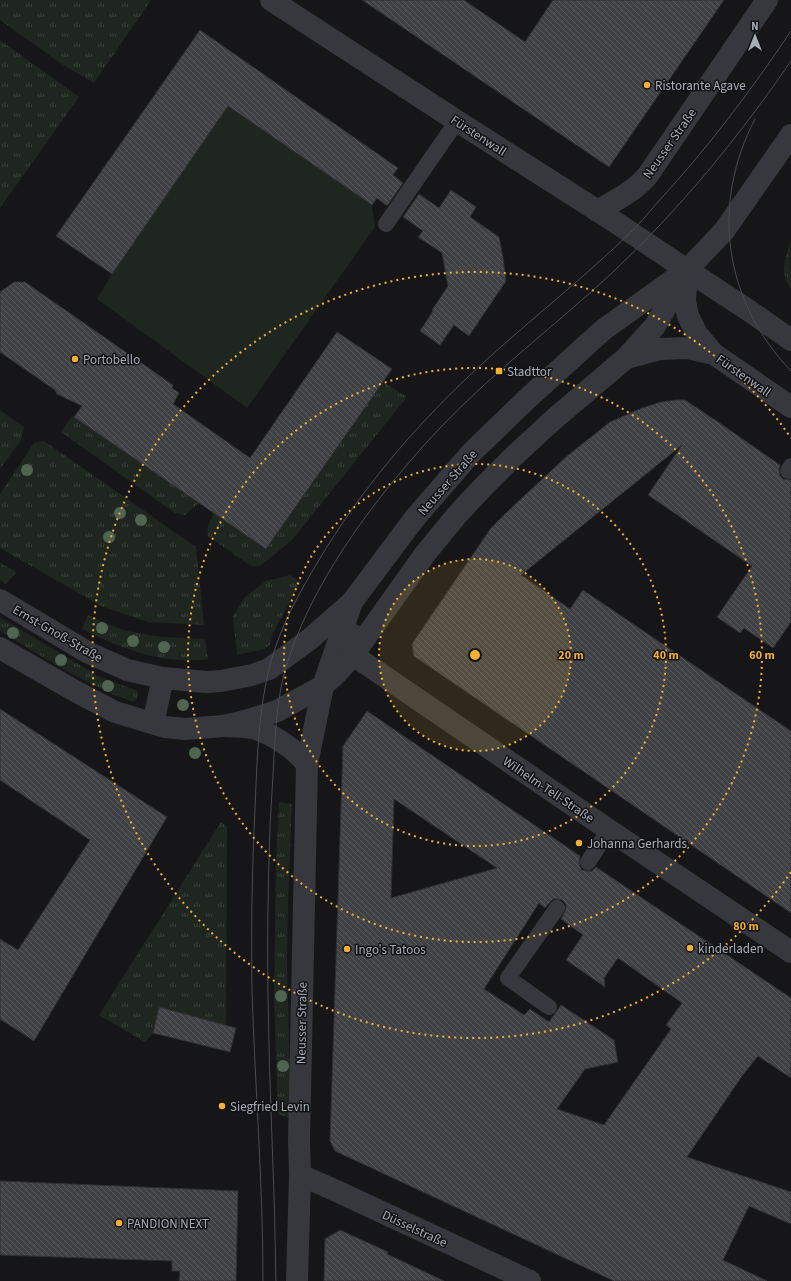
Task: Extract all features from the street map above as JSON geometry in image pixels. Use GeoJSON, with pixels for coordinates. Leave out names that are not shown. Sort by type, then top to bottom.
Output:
{"type":"FeatureCollection","features":[{"type":"Feature","properties":{"kind":"street","name":"Fürstenwall"},"geometry":{"type":"LineString","coordinates":[[271,0],[597,211],[791,340]]}},
{"type":"Feature","properties":{"kind":"street","name":"Neusser Straße"},"geometry":{"type":"LineString","coordinates":[[597,211],[641,184],[767,0]]}},
{"type":"Feature","properties":{"kind":"street","name":"Neusser Straße"},"geometry":{"type":"LineString","coordinates":[[297,1281],[307,764],[323,686],[352,602],[414,519],[472,452],[526,399],[603,330],[687,270],[724,230],[791,135]]}},
{"type":"Feature","properties":{"kind":"street","name":"Fürstenwall"},"geometry":{"type":"LineString","coordinates":[[687,270],[685,301],[688,316],[697,334],[714,354],[791,407]]}},
{"type":"Feature","properties":{"kind":"street","name":"Neusser Straße"},"geometry":{"type":"LineString","coordinates":[[353,655],[425,554],[483,487],[553,420],[626,358],[655,326],[687,270]]}},
{"type":"Feature","properties":{"kind":"street","name":"Neusser Straße"},"geometry":{"type":"LineString","coordinates":[[626,358],[660,349],[687,348],[714,354]]}},
{"type":"Feature","properties":{"kind":"street","name":"Ernst-Gnoß-Straße"},"geometry":{"type":"LineString","coordinates":[[0,600],[87,652],[127,670],[163,678],[206,682],[221,681],[252,675],[269,669],[310,639],[352,602]]}},
{"type":"Feature","properties":{"kind":"street"},"geometry":{"type":"LineString","coordinates":[[0,648],[74,691],[115,712],[153,724],[185,729],[224,726],[277,711],[323,686],[337,673],[353,655],[352,602]]}},
{"type":"Feature","properties":{"kind":"street","name":"Wilhelm-Tell-Straße"},"geometry":{"type":"LineString","coordinates":[[353,655],[791,952]]}},
{"type":"Feature","properties":{"kind":"street"},"geometry":{"type":"LineString","coordinates":[[153,724],[163,678]]}},
{"type":"Feature","properties":{"kind":"street"},"geometry":{"type":"LineString","coordinates":[[224,726],[260,730],[275,738],[298,754],[307,764]]}},
{"type":"Feature","properties":{"kind":"street","name":"Düsselstraße"},"geometry":{"type":"LineString","coordinates":[[300,1175],[530,1281]]}},
{"type":"Feature","properties":{"kind":"lane"},"geometry":{"type":"LineString","coordinates":[[386,224],[457,121]]}},
{"type":"Feature","properties":{"kind":"lane"},"geometry":{"type":"LineString","coordinates":[[588,862],[609,830]]}},
{"type":"Feature","properties":{"kind":"lane"},"geometry":{"type":"LineString","coordinates":[[549,1007],[508,978],[557,908]]}},
{"type":"Feature","properties":{"kind":"green space"},"geometry":{"type":"Polygon","coordinates":[[[0,0],[151,0],[94,83],[60,63],[0,20],[0,0]]]}},
{"type":"Feature","properties":{"kind":"green space"},"geometry":{"type":"Polygon","coordinates":[[[0,40],[79,97],[0,208],[0,40]]]}},
{"type":"Feature","properties":{"kind":"green space"},"geometry":{"type":"Polygon","coordinates":[[[228,106],[372,205],[375,227],[247,408],[97,299],[112,274],[228,106]]]}},
{"type":"Feature","properties":{"kind":"green space"},"geometry":{"type":"Polygon","coordinates":[[[791,240],[791,289],[785,277],[784,265],[791,240]]]}},
{"type":"Feature","properties":{"kind":"green space"},"geometry":{"type":"Polygon","coordinates":[[[383,382],[407,397],[292,540],[260,566],[251,566],[208,536],[208,527],[214,513],[266,549],[383,382]]]}},
{"type":"Feature","properties":{"kind":"green space"},"geometry":{"type":"Polygon","coordinates":[[[0,410],[24,427],[21,440],[0,469],[0,410]]]}},
{"type":"Feature","properties":{"kind":"green space"},"geometry":{"type":"Polygon","coordinates":[[[72,416],[199,503],[185,515],[175,513],[61,432],[72,416]]]}},
{"type":"Feature","properties":{"kind":"green space"},"geometry":{"type":"Polygon","coordinates":[[[44,441],[196,547],[204,625],[148,622],[101,606],[0,548],[0,494],[34,443],[44,441]]]}},
{"type":"Feature","properties":{"kind":"green space"},"geometry":{"type":"Polygon","coordinates":[[[0,563],[17,572],[6,584],[0,580],[0,563]]]}},
{"type":"Feature","properties":{"kind":"green space"},"geometry":{"type":"Polygon","coordinates":[[[290,575],[301,582],[273,633],[270,645],[265,649],[237,655],[233,616],[245,597],[266,581],[290,575]]]}},
{"type":"Feature","properties":{"kind":"green space"},"geometry":{"type":"Polygon","coordinates":[[[88,615],[122,630],[161,637],[205,639],[208,660],[167,659],[140,653],[120,646],[82,629],[88,615]]]}},
{"type":"Feature","properties":{"kind":"green space"},"geometry":{"type":"Polygon","coordinates":[[[0,617],[98,676],[138,691],[137,699],[133,702],[98,687],[32,651],[0,631],[0,617]]]}},
{"type":"Feature","properties":{"kind":"green space"},"geometry":{"type":"Polygon","coordinates":[[[279,802],[292,804],[287,964],[291,1119],[278,1114],[274,995],[276,860],[279,802]]]}},
{"type":"Feature","properties":{"kind":"green space"},"geometry":{"type":"Polygon","coordinates":[[[221,822],[227,826],[226,1025],[159,1007],[153,1033],[145,1042],[99,1015],[221,822]]]}},
{"type":"Feature","properties":{"kind":"building"},"geometry":{"type":"Polygon","coordinates":[[[362,0],[464,0],[525,42],[553,0],[724,0],[609,167],[362,0]]]}},
{"type":"Feature","properties":{"kind":"building"},"geometry":{"type":"Polygon","coordinates":[[[200,30],[398,168],[393,175],[403,183],[387,206],[377,198],[372,205],[228,106],[112,274],[56,236],[200,30]]]}},
{"type":"Feature","properties":{"kind":"building"},"geometry":{"type":"Polygon","coordinates":[[[451,190],[476,207],[470,217],[499,237],[506,281],[469,336],[454,325],[440,345],[420,331],[448,286],[442,253],[418,237],[423,231],[403,217],[419,194],[439,208],[451,190]]]}},
{"type":"Feature","properties":{"kind":"building"},"geometry":{"type":"Polygon","coordinates":[[[14,282],[25,282],[173,385],[172,388],[179,393],[173,404],[250,458],[337,332],[392,369],[266,549],[74,417],[82,406],[57,394],[55,390],[0,352],[0,292],[14,282]]]}},
{"type":"Feature","properties":{"kind":"building"},"geometry":{"type":"Polygon","coordinates":[[[685,400],[780,465],[780,476],[783,479],[791,480],[791,622],[773,648],[744,628],[740,633],[717,617],[752,566],[648,495],[682,445],[521,575],[570,609],[583,590],[791,731],[791,913],[414,656],[412,644],[491,528],[508,511],[566,457],[610,422],[642,408],[661,402],[685,400]]]}},
{"type":"Feature","properties":{"kind":"building"},"geometry":{"type":"Polygon","coordinates":[[[0,709],[167,817],[34,1041],[0,1019],[0,939],[18,950],[90,840],[0,780],[0,709]]]}},
{"type":"Feature","properties":{"kind":"building"},"geometry":{"type":"Polygon","coordinates":[[[367,711],[580,856],[579,862],[582,870],[592,871],[596,867],[791,998],[791,1078],[758,1056],[742,1076],[687,1157],[791,1192],[791,1224],[749,1206],[723,1260],[767,1281],[614,1281],[335,1151],[330,1141],[343,746],[367,711]],[[394,799],[391,898],[497,868],[394,799]],[[553,899],[545,908],[539,903],[484,989],[524,1015],[530,1009],[549,1022],[561,1005],[614,1040],[618,1062],[585,1069],[557,1109],[604,1125],[671,1029],[666,1025],[682,1003],[618,958],[604,978],[605,987],[566,960],[583,935],[561,919],[566,909],[566,904],[562,900],[553,899]]]}},
{"type":"Feature","properties":{"kind":"building"},"geometry":{"type":"Polygon","coordinates":[[[159,1007],[236,1028],[230,1052],[153,1033],[159,1007]]]}},
{"type":"Feature","properties":{"kind":"building","name":"PANDION NEXT"},"geometry":{"type":"Polygon","coordinates":[[[0,1181],[238,1191],[236,1281],[179,1281],[180,1271],[172,1271],[172,1261],[0,1255],[0,1181]]]}},
{"type":"Feature","properties":{"kind":"building"},"geometry":{"type":"Polygon","coordinates":[[[340,1230],[388,1252],[387,1254],[444,1281],[324,1281],[325,1239],[340,1230]]]}},
{"type":"Feature","properties":{"kind":"tram line"},"geometry":{"type":"LineString","coordinates":[[263,1281],[262,1208],[252,991],[253,854],[257,755],[263,701],[270,665],[279,637],[304,585],[335,534],[388,462],[428,417],[470,375],[628,235],[693,162],[727,120],[791,31]]}},
{"type":"Feature","properties":{"kind":"tram line"},"geometry":{"type":"LineString","coordinates":[[276,1281],[268,976],[270,827],[280,691],[291,652],[303,622],[335,562],[354,533],[374,505],[417,453],[481,388],[613,272],[662,223],[729,145],[791,61]]}},
{"type":"Feature","properties":{"kind":"tram line"},"geometry":{"type":"LineString","coordinates":[[755,119],[741,152],[732,185],[729,218],[731,251],[738,283],[751,314],[768,344],[791,371]]}},
{"type":"Feature","properties":{"kind":"place","name":"Ristorante Agave"},"geometry":{"type":"Point","coordinates":[647,85]}},
{"type":"Feature","properties":{"kind":"place","name":"Portobello"},"geometry":{"type":"Point","coordinates":[75,359]}},
{"type":"Feature","properties":{"kind":"place","name":"Stadttor"},"geometry":{"type":"Point","coordinates":[499,371]}},
{"type":"Feature","properties":{"kind":"place","name":"Johanna Gerhards"},"geometry":{"type":"Point","coordinates":[579,843]}},
{"type":"Feature","properties":{"kind":"place","name":"kinderladen"},"geometry":{"type":"Point","coordinates":[690,948]}},
{"type":"Feature","properties":{"kind":"place","name":"Ingo's Tatoos"},"geometry":{"type":"Point","coordinates":[347,949]}},
{"type":"Feature","properties":{"kind":"place","name":"Siegfried Levin"},"geometry":{"type":"Point","coordinates":[222,1106]}},
{"type":"Feature","properties":{"kind":"place","name":"PANDION NEXT"},"geometry":{"type":"Point","coordinates":[119,1223]}}]}
